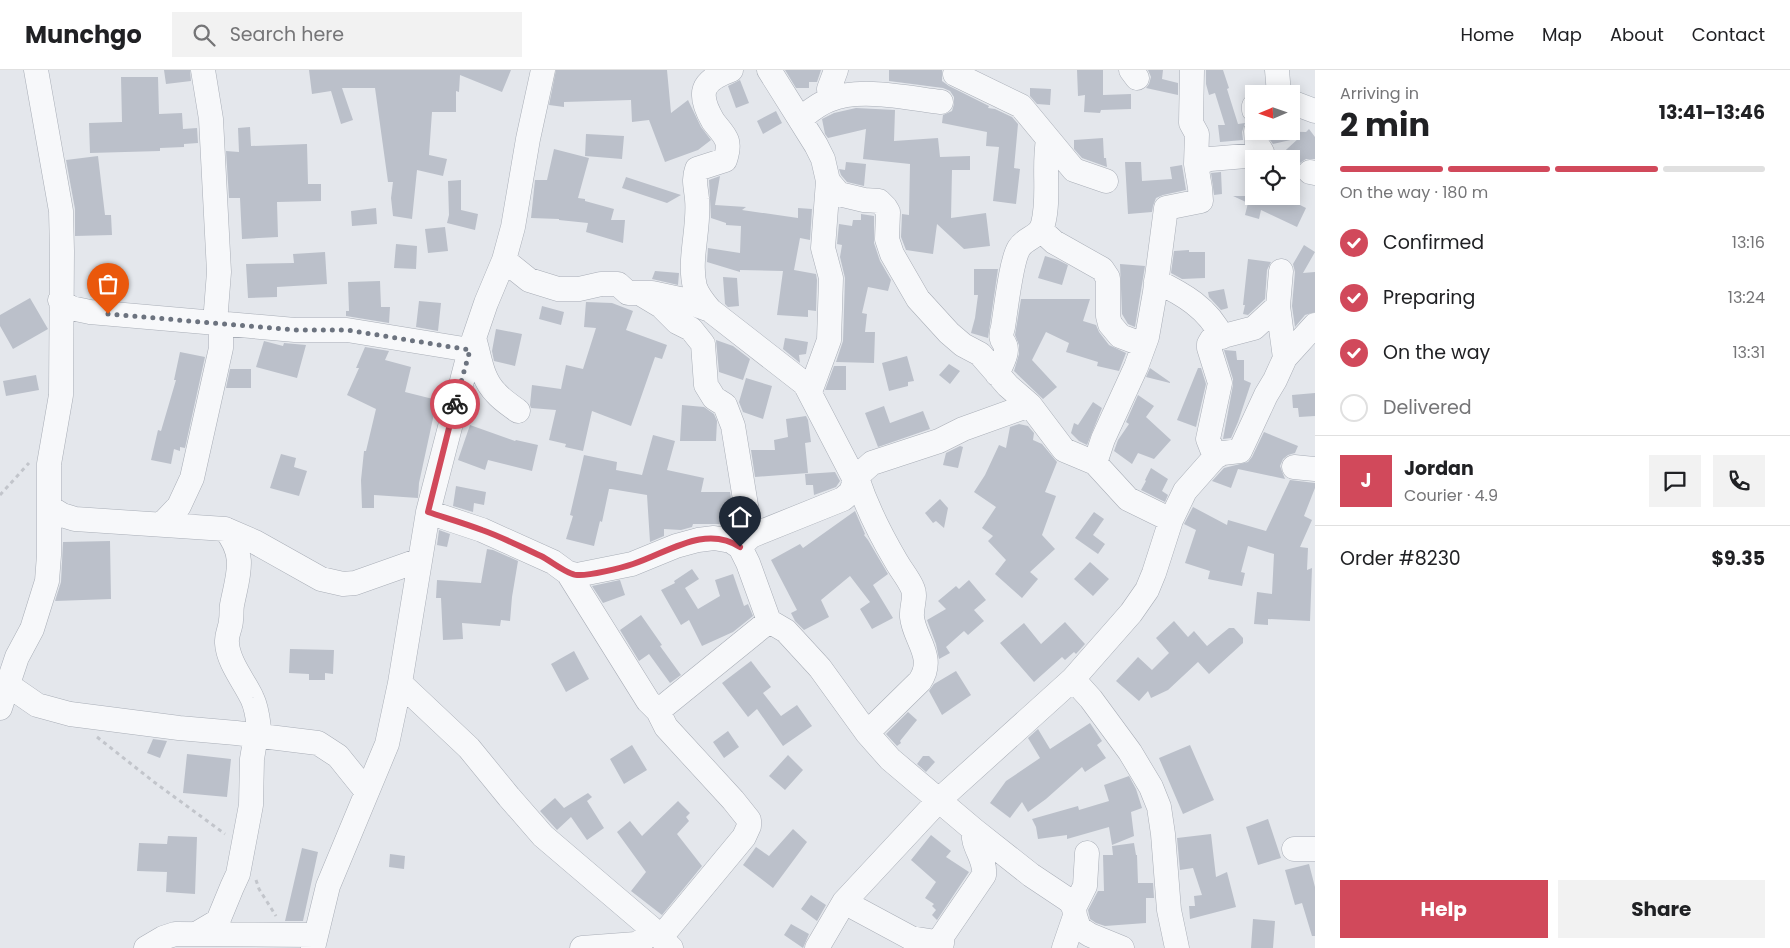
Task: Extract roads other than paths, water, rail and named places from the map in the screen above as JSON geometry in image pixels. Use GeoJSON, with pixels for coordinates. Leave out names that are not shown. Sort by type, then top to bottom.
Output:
{"type":"FeatureCollection","features":[{"type":"Feature","properties":{"kind":"street"},"geometry":{"type":"LineString","coordinates":[[0,708],[17,657],[32,629],[47,581],[49,555],[49,464],[61,396],[61,211],[36,70]]}},
{"type":"Feature","properties":{"kind":"street"},"geometry":{"type":"LineString","coordinates":[[162,524],[179,506],[192,478],[220,348],[218,324],[219,272],[211,119],[202,70]]}},
{"type":"Feature","properties":{"kind":"street"},"geometry":{"type":"LineString","coordinates":[[146,948],[163,938],[175,934],[288,935],[314,942],[328,886],[387,744],[400,683],[428,512],[459,386],[486,303],[504,260],[513,227],[528,139],[543,70]]}},
{"type":"Feature","properties":{"kind":"street"},"geometry":{"type":"LineString","coordinates":[[731,70],[715,76],[706,83],[704,92],[704,101],[708,111],[727,141],[728,153],[725,160],[698,169],[694,176],[698,222],[693,277],[700,298],[710,310],[805,384],[856,479],[875,523],[913,588],[915,595],[912,608],[913,623],[922,643],[926,668],[925,674],[867,733]]}},
{"type":"Feature","properties":{"kind":"street"},"geometry":{"type":"LineString","coordinates":[[769,70],[823,159],[828,181],[823,248],[831,278],[829,340],[810,392]]}},
{"type":"Feature","properties":{"kind":"street"},"geometry":{"type":"LineString","coordinates":[[830,99],[829,89],[836,70]]}},
{"type":"Feature","properties":{"kind":"street"},"geometry":{"type":"LineString","coordinates":[[1095,463],[1144,345],[1151,316],[1166,208],[1201,201],[1196,164],[1197,134],[1191,123],[1192,70]]}},
{"type":"Feature","properties":{"kind":"street"},"geometry":{"type":"LineString","coordinates":[[1277,70],[1278,85]]}},
{"type":"Feature","properties":{"kind":"street"},"geometry":{"type":"LineString","coordinates":[[955,74],[1021,106],[1074,170],[1106,181]]}},
{"type":"Feature","properties":{"kind":"street"},"geometry":{"type":"LineString","coordinates":[[800,119],[830,99],[848,96],[869,94],[941,102]]}},
{"type":"Feature","properties":{"kind":"street"},"geometry":{"type":"LineString","coordinates":[[1300,105],[1315,111]]}},
{"type":"Feature","properties":{"kind":"street"},"geometry":{"type":"LineString","coordinates":[[997,374],[1006,353],[1000,336],[1016,255],[1025,241],[1039,234],[1041,230],[1046,200],[1046,153],[1048,140]]}},
{"type":"Feature","properties":{"kind":"street"},"geometry":{"type":"LineString","coordinates":[[1196,164],[1210,159],[1258,155],[1262,152],[1257,140]]}},
{"type":"Feature","properties":{"kind":"street"},"geometry":{"type":"LineString","coordinates":[[828,181],[839,194],[864,200],[879,201],[886,207],[888,212],[887,239],[892,254],[918,300],[963,345],[980,354],[997,374],[1030,405],[1064,450],[1095,463],[1128,500],[1171,520]]}},
{"type":"Feature","properties":{"kind":"street"},"geometry":{"type":"LineString","coordinates":[[1041,230],[1054,242],[1102,268],[1108,278],[1107,301],[1110,324],[1120,336],[1144,345]]}},
{"type":"Feature","properties":{"kind":"street"},"geometry":{"type":"LineString","coordinates":[[504,260],[529,280],[558,289],[579,289],[601,284],[618,284],[628,293],[652,293],[680,299],[710,310]]}},
{"type":"Feature","properties":{"kind":"street"},"geometry":{"type":"LineString","coordinates":[[1281,271],[1278,306],[1285,358]]}},
{"type":"Feature","properties":{"kind":"street"},"geometry":{"type":"LineString","coordinates":[[1156,281],[1196,303],[1218,328],[1222,337]]}},
{"type":"Feature","properties":{"kind":"street"},"geometry":{"type":"LineString","coordinates":[[641,294],[661,306],[677,322],[691,329],[703,344],[706,385],[714,398],[725,405],[733,426],[745,541],[752,571],[769,621],[786,631],[820,668],[867,733],[890,759],[1031,875],[1070,901],[1079,928],[1090,935],[1122,948]]}},
{"type":"Feature","properties":{"kind":"street"},"geometry":{"type":"LineString","coordinates":[[60,300],[71,308],[78,310],[302,331],[347,330],[472,344]]}},
{"type":"Feature","properties":{"kind":"street"},"geometry":{"type":"LineString","coordinates":[[1215,457],[1208,439],[1220,382],[1209,344],[1212,338],[1254,328],[1278,306]]}},
{"type":"Feature","properties":{"kind":"street"},"geometry":{"type":"LineString","coordinates":[[817,948],[844,902],[939,800],[1073,679],[1131,613],[1146,590],[1154,573],[1171,520],[1185,491],[1215,457],[1223,453],[1240,451],[1285,358],[1315,325]]}},
{"type":"Feature","properties":{"kind":"street"},"geometry":{"type":"LineString","coordinates":[[472,344],[491,387],[499,397],[518,411]]}},
{"type":"Feature","properties":{"kind":"street"},"geometry":{"type":"LineString","coordinates":[[568,573],[577,575],[632,564],[676,546],[698,540],[714,538],[745,541],[843,499],[851,492],[856,479],[872,463],[1030,405]]}},
{"type":"Feature","properties":{"kind":"street"},"geometry":{"type":"LineString","coordinates":[[49,508],[75,519],[226,528],[321,579],[333,583],[355,583],[420,560]]}},
{"type":"Feature","properties":{"kind":"street"},"geometry":{"type":"LineString","coordinates":[[428,512],[482,530],[553,562],[568,573],[648,701],[658,711],[666,728],[733,800],[748,820],[749,826],[744,838],[661,938],[643,940],[636,944],[582,948]]}},
{"type":"Feature","properties":{"kind":"street"},"geometry":{"type":"LineString","coordinates":[[196,934],[218,921],[238,874],[250,805],[252,760],[258,735],[253,699],[232,659],[226,642],[240,572],[236,545],[226,528]]}},
{"type":"Feature","properties":{"kind":"street"},"geometry":{"type":"LineString","coordinates":[[658,711],[769,621]]}},
{"type":"Feature","properties":{"kind":"street"},"geometry":{"type":"LineString","coordinates":[[1073,679],[1091,699],[1130,752],[1151,787],[1159,806],[1169,910],[1177,948]]}},
{"type":"Feature","properties":{"kind":"street"},"geometry":{"type":"LineString","coordinates":[[400,683],[469,748],[543,836],[661,938]]}},
{"type":"Feature","properties":{"kind":"street"},"geometry":{"type":"LineString","coordinates":[[8,685],[37,705],[70,714],[318,743],[338,756],[367,792]]}},
{"type":"Feature","properties":{"kind":"street"},"geometry":{"type":"LineString","coordinates":[[844,902],[911,938],[942,946],[943,934],[984,875],[985,869],[982,858],[972,837],[974,830]]}},
{"type":"Feature","properties":{"kind":"street"},"geometry":{"type":"LineString","coordinates":[[1064,948],[1084,886],[1087,853]]}}]}
